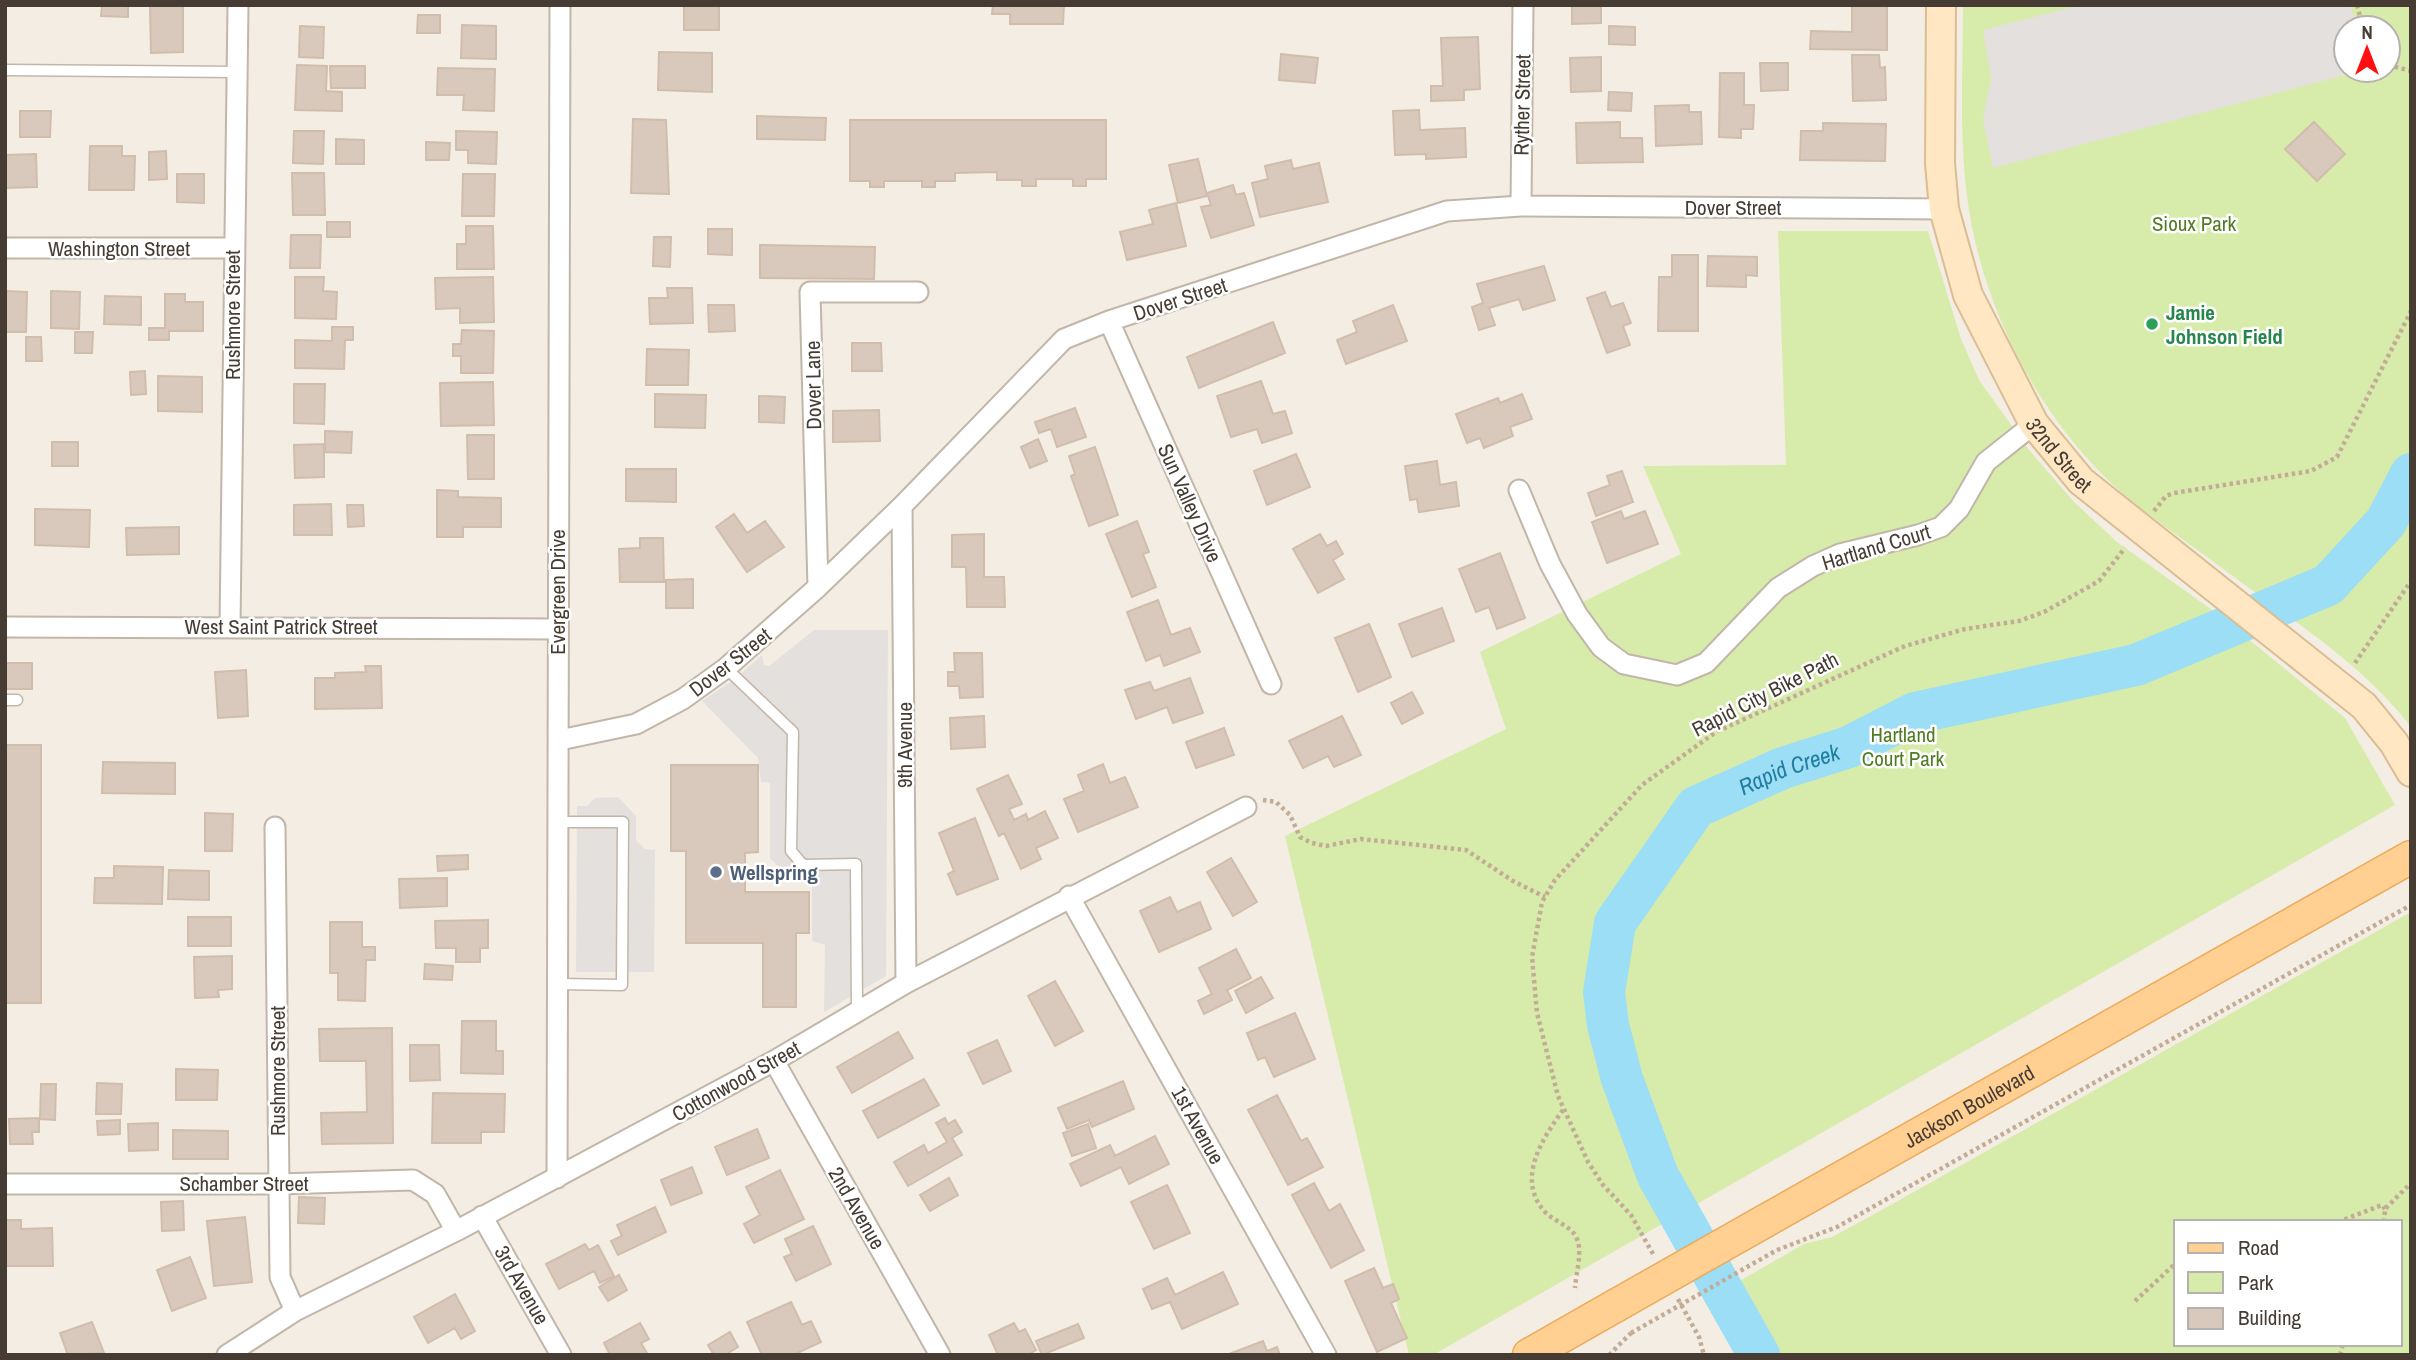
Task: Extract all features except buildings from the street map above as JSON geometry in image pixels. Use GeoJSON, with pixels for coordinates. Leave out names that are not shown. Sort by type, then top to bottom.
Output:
{"type":"FeatureCollection","features":[{"type":"Feature","properties":{"kind":"main road","name":"Jackson Boulevard"},"geometry":{"type":"LineString","coordinates":[[1529,1355],[2411,856]]}},
{"type":"Feature","properties":{"kind":"street","name":"Rushmore Street"},"geometry":{"type":"LineString","coordinates":[[230,625],[238,5]]}},
{"type":"Feature","properties":{"kind":"street","name":"Evergreen Drive"},"geometry":{"type":"LineString","coordinates":[[557,1178],[560,740],[556,629],[560,5]]}},
{"type":"Feature","properties":{"kind":"street","name":"Ryther Street"},"geometry":{"type":"LineString","coordinates":[[1521,206],[1523,5]]}},
{"type":"Feature","properties":{"kind":"street","name":"32nd Street"},"geometry":{"type":"LineString","coordinates":[[1941,5],[1940,163],[1944,209],[1968,295],[2034,424],[2081,481],[2207,584],[2315,665],[2370,713],[2411,772]]}},
{"type":"Feature","properties":{"kind":"street","name":"Dover Street"},"geometry":{"type":"LineString","coordinates":[[560,740],[636,724],[683,699],[726,668],[818,587],[902,506],[1064,339],[1109,321],[1447,211],[1521,206],[1944,209]]}},
{"type":"Feature","properties":{"kind":"street","name":"Washington Street"},"geometry":{"type":"LineString","coordinates":[[5,248],[233,248]]}},
{"type":"Feature","properties":{"kind":"street","name":"Dover Lane"},"geometry":{"type":"LineString","coordinates":[[818,587],[810,292],[918,292]]}},
{"type":"Feature","properties":{"kind":"street","name":"Sun Valley Drive"},"geometry":{"type":"LineString","coordinates":[[1109,321],[1271,684]]}},
{"type":"Feature","properties":{"kind":"street","name":"Hartland Court"},"geometry":{"type":"LineString","coordinates":[[1519,490],[1556,574],[1577,614],[1601,647],[1624,664],[1677,675],[1706,663],[1778,588],[1813,566],[1840,554],[1941,527],[1959,509],[1986,462],[2034,424]]}},
{"type":"Feature","properties":{"kind":"street","name":"9th Avenue"},"geometry":{"type":"LineString","coordinates":[[902,506],[906,983]]}},
{"type":"Feature","properties":{"kind":"street","name":"West Saint Patrick Street"},"geometry":{"type":"LineString","coordinates":[[5,627],[230,625],[556,629]]}},
{"type":"Feature","properties":{"kind":"street","name":"Cottonwood Street"},"geometry":{"type":"LineString","coordinates":[[227,1355],[295,1311],[557,1178],[774,1061],[906,983],[1069,896],[1246,807]]}},
{"type":"Feature","properties":{"kind":"street","name":"Rushmore Street"},"geometry":{"type":"LineString","coordinates":[[275,827],[279,1277],[295,1311]]}},
{"type":"Feature","properties":{"kind":"street","name":"1st Avenue"},"geometry":{"type":"LineString","coordinates":[[1069,896],[1326,1355]]}},
{"type":"Feature","properties":{"kind":"street","name":"2nd Avenue"},"geometry":{"type":"LineString","coordinates":[[774,1061],[940,1355]]}},
{"type":"Feature","properties":{"kind":"street","name":"Schamber Street"},"geometry":{"type":"LineString","coordinates":[[5,1184],[278,1184],[413,1180],[435,1194],[456,1231]]}},
{"type":"Feature","properties":{"kind":"street","name":"3rd Avenue"},"geometry":{"type":"LineString","coordinates":[[482,1216],[561,1355]]}},
{"type":"Feature","properties":{"kind":"lane"},"geometry":{"type":"LineString","coordinates":[[5,70],[237,72]]}},
{"type":"Feature","properties":{"kind":"lane"},"geometry":{"type":"LineString","coordinates":[[726,668],[793,732],[791,851],[803,865],[856,864],[857,1012]]}},
{"type":"Feature","properties":{"kind":"lane"},"geometry":{"type":"LineString","coordinates":[[5,700],[17,700]]}},
{"type":"Feature","properties":{"kind":"lane"},"geometry":{"type":"LineString","coordinates":[[558,984],[622,985],[623,822],[560,822]]}},
{"type":"Feature","properties":{"kind":"path","name":"Rapid City Bike Path"},"geometry":{"type":"LineString","coordinates":[[1658,1263],[1631,1215],[1603,1185],[1588,1163],[1564,1109],[1537,1013],[1532,957],[1536,926],[1545,897],[1572,858],[1642,785],[1716,732],[1905,646],[1965,629],[2019,621],[2064,603],[2099,581],[2166,496],[2311,471],[2337,457],[2411,311]]}},
{"type":"Feature","properties":{"kind":"path"},"geometry":{"type":"LineString","coordinates":[[2355,663],[2411,581]]}},
{"type":"Feature","properties":{"kind":"path"},"geometry":{"type":"LineString","coordinates":[[1246,807],[1262,800],[1276,802],[1290,815],[1300,836],[1326,846],[1361,839],[1466,850],[1513,881],[1545,897]]}},
{"type":"Feature","properties":{"kind":"path"},"geometry":{"type":"LineString","coordinates":[[1609,1355],[1630,1334],[1777,1250],[1838,1227],[2411,905]]}},
{"type":"Feature","properties":{"kind":"path"},"geometry":{"type":"LineString","coordinates":[[1564,1109],[1536,1150],[1533,1184],[1536,1201],[1546,1213],[1575,1235],[1580,1248],[1575,1288]]}},
{"type":"Feature","properties":{"kind":"path"},"geometry":{"type":"LineString","coordinates":[[2385,1220],[2385,1209],[2411,1183]]}},
{"type":"Feature","properties":{"kind":"path"},"geometry":{"type":"LineString","coordinates":[[2342,1220],[2374,1206],[2382,1205],[2385,1209]]}},
{"type":"Feature","properties":{"kind":"path"},"geometry":{"type":"LineString","coordinates":[[2136,1301],[2174,1265]]}},
{"type":"Feature","properties":{"kind":"path"},"geometry":{"type":"LineString","coordinates":[[1671,1286],[1699,1337],[1704,1355]]}},
{"type":"Feature","properties":{"kind":"green space","name":"Sioux Park"},"geometry":{"type":"Polygon","coordinates":[[[1963,5],[2411,5],[2411,727],[2392,704],[2348,662],[2118,489],[2078,447],[2054,416],[2013,347],[1984,273],[1967,196],[1962,100],[1963,5]]]}},
{"type":"Feature","properties":{"kind":"green space","name":"Hartland Court Park"},"geometry":{"type":"Polygon","coordinates":[[[1778,231],[1928,231],[1961,339],[1979,380],[2029,450],[2074,502],[2117,542],[2219,615],[2345,718],[2395,805],[1433,1355],[1409,1355],[1285,836],[1506,729],[1480,652],[1681,554],[1643,466],[1786,465],[1778,231]]]}},
{"type":"Feature","properties":{"kind":"green space"},"geometry":{"type":"Polygon","coordinates":[[[2411,912],[2411,1355],[1759,1355],[1724,1290],[1804,1244],[1832,1237],[2411,912]]]}},
{"type":"Feature","properties":{"kind":"shaded area"},"geometry":{"type":"Polygon","coordinates":[[[2081,5],[2351,5],[2353,14],[2332,14],[2332,79],[1993,168],[1983,119],[1991,78],[1983,30],[2081,5]]]}},
{"type":"Feature","properties":{"kind":"shaded area"},"geometry":{"type":"Polygon","coordinates":[[[814,630],[888,630],[886,976],[824,1012],[825,945],[812,941],[812,883],[793,882],[770,858],[770,783],[761,782],[758,758],[702,701],[735,679],[762,655],[764,665],[769,666],[814,630]]]}},
{"type":"Feature","properties":{"kind":"shaded area"},"geometry":{"type":"Polygon","coordinates":[[[618,797],[636,816],[636,840],[645,849],[655,850],[654,972],[576,972],[577,806],[587,806],[595,798],[618,797]]]}},
{"type":"Feature","properties":{"kind":"water"},"geometry":{"type":"Polygon","coordinates":[[[1739,1290],[1780,1355],[1744,1355],[1713,1304],[1739,1290]]]}},
{"type":"Feature","properties":{"kind":"waterway","name":"Rapid Creek"},"geometry":{"type":"LineString","coordinates":[[1759,1355],[1658,1176],[1622,1079],[1608,1025],[1604,992],[1615,923],[1696,807],[1783,768],[1849,747],[1915,713],[2136,665],[2328,585],[2386,522],[2411,474]]}},
{"type":"Feature","properties":{"kind":"place","name":"Jamie Johnson Field"},"geometry":{"type":"Point","coordinates":[2152,324]}},
{"type":"Feature","properties":{"kind":"place","name":"Wellspring"},"geometry":{"type":"Point","coordinates":[716,872]}}]}
